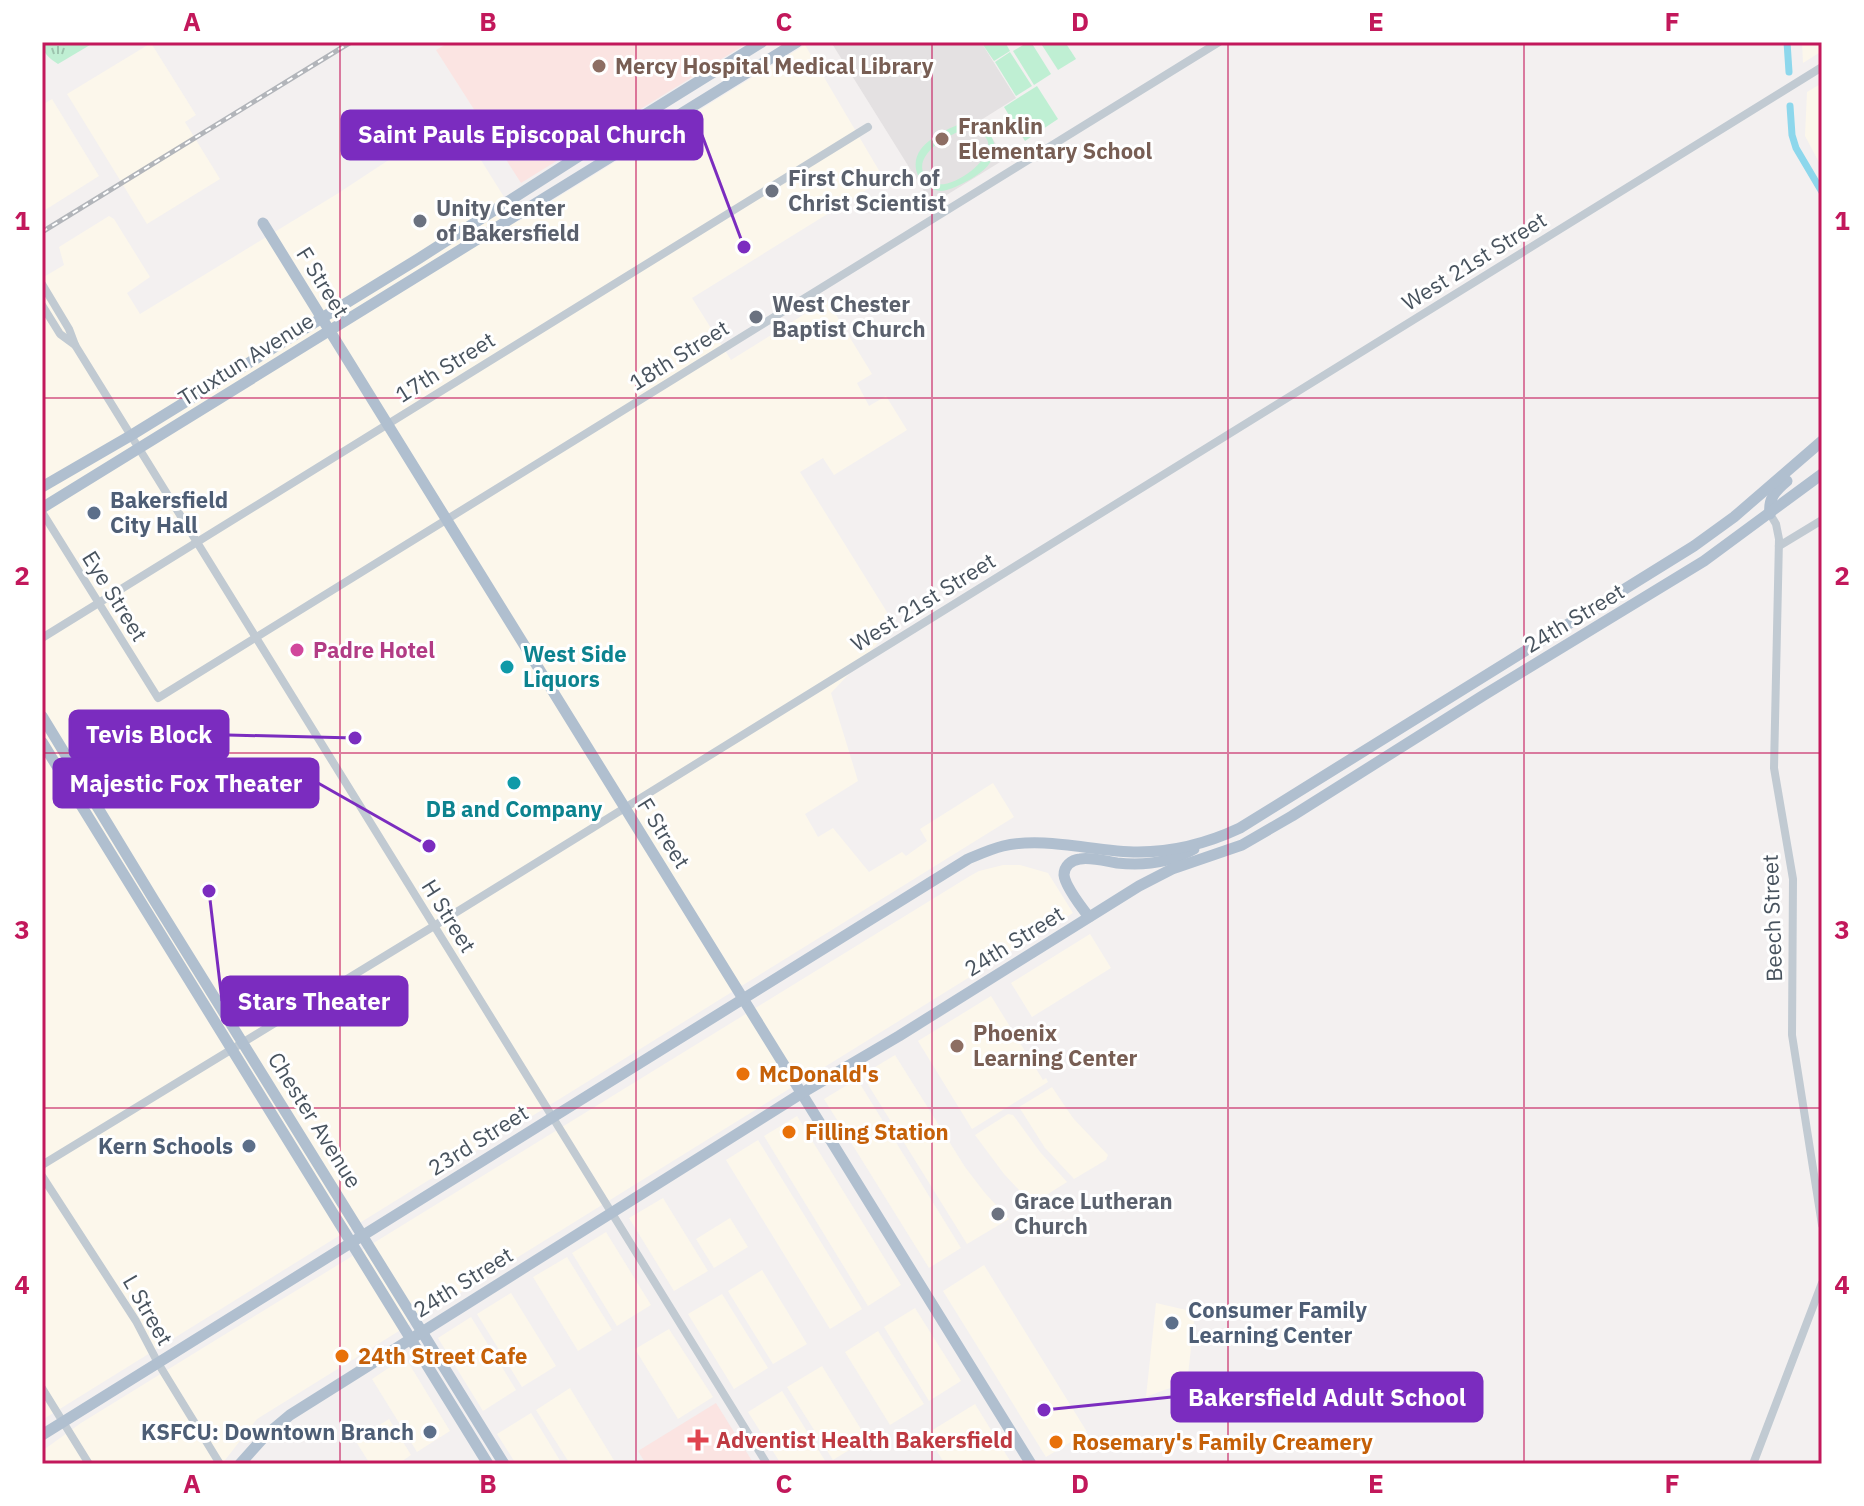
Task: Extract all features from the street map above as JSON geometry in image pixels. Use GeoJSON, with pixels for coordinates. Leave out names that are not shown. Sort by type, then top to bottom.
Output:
{"type":"FeatureCollection","features":[{"type":"Feature","properties":{"kind":"main road","name":"Truxtun Avenue"},"geometry":{"type":"LineString","coordinates":[[42,487],[322,318],[762,42]]}},
{"type":"Feature","properties":{"kind":"main road","name":"Truxtun Avenue"},"geometry":{"type":"LineString","coordinates":[[42,510],[797,42]]}},
{"type":"Feature","properties":{"kind":"main road"},"geometry":{"type":"LineString","coordinates":[[606,159],[609,150],[625,137],[626,126]]}},
{"type":"Feature","properties":{"kind":"main road"},"geometry":{"type":"LineString","coordinates":[[522,212],[531,187]]}},
{"type":"Feature","properties":{"kind":"main road"},"geometry":{"type":"LineString","coordinates":[[505,223],[514,198]]}},
{"type":"Feature","properties":{"kind":"main road","name":"F Street"},"geometry":{"type":"LineString","coordinates":[[263,223],[1031,1464]]}},
{"type":"Feature","properties":{"kind":"main road","name":"24th Street"},"geometry":{"type":"LineString","coordinates":[[935,879],[977,855],[1003,846],[1043,844],[1139,852],[1180,848],[1209,840],[1250,822],[1694,546],[1734,517],[1822,441]]}},
{"type":"Feature","properties":{"kind":"main road"},"geometry":{"type":"LineString","coordinates":[[1770,514],[1771,498],[1793,476],[1799,461]]}},
{"type":"Feature","properties":{"kind":"main road","name":"24th Street"},"geometry":{"type":"LineString","coordinates":[[240,1464],[269,1432],[290,1415],[611,1212],[1158,875],[1253,840],[1697,566],[1822,474]]}},
{"type":"Feature","properties":{"kind":"main road","name":"Chester Avenue"},"geometry":{"type":"LineString","coordinates":[[42,716],[352,1242],[488,1464]]}},
{"type":"Feature","properties":{"kind":"main road","name":"Chester Avenue"},"geometry":{"type":"LineString","coordinates":[[42,742],[237,1046],[363,1235],[504,1464]]}},
{"type":"Feature","properties":{"kind":"main road"},"geometry":{"type":"LineString","coordinates":[[1089,917],[1064,878],[1066,866],[1073,860],[1135,864],[1167,860],[1209,840]]}},
{"type":"Feature","properties":{"kind":"main road","name":"23rd Street"},"geometry":{"type":"LineString","coordinates":[[42,1435],[935,879]]}},
{"type":"Feature","properties":{"kind":"main road"},"geometry":{"type":"LineString","coordinates":[[446,1395],[455,1398],[481,1426]]}},
{"type":"Feature","properties":{"kind":"street","name":"18th Street"},"geometry":{"type":"LineString","coordinates":[[158,698],[1219,42]]}},
{"type":"Feature","properties":{"kind":"street","name":"West 21st Street"},"geometry":{"type":"LineString","coordinates":[[42,1165],[1822,67]]}},
{"type":"Feature","properties":{"kind":"street","name":"17th Street"},"geometry":{"type":"LineString","coordinates":[[42,638],[868,127]]}},
{"type":"Feature","properties":{"kind":"street","name":"H Street"},"geometry":{"type":"LineString","coordinates":[[42,284],[138,450],[767,1464]]}},
{"type":"Feature","properties":{"kind":"street","name":"H Street"},"geometry":{"type":"LineString","coordinates":[[42,305],[60,334],[75,345]]}},
{"type":"Feature","properties":{"kind":"street","name":"Eye Street"},"geometry":{"type":"LineString","coordinates":[[42,510],[158,698]]}},
{"type":"Feature","properties":{"kind":"street","name":"Beech Street"},"geometry":{"type":"LineString","coordinates":[[1770,514],[1778,530],[1779,546],[1774,768],[1793,879],[1793,1044],[1822,1225]]}},
{"type":"Feature","properties":{"kind":"street"},"geometry":{"type":"LineString","coordinates":[[1779,546],[1822,520]]}},
{"type":"Feature","properties":{"kind":"street","name":"L Street"},"geometry":{"type":"LineString","coordinates":[[42,1176],[136,1321],[220,1464]]}},
{"type":"Feature","properties":{"kind":"street"},"geometry":{"type":"LineString","coordinates":[[1753,1464],[1822,1283]]}},
{"type":"Feature","properties":{"kind":"street"},"geometry":{"type":"LineString","coordinates":[[42,1388],[89,1464]]}},
{"type":"Feature","properties":{"kind":"shaded area"},"geometry":{"type":"Polygon","coordinates":[[[450,42],[749,42],[521,183],[436,50],[450,42]]]}},
{"type":"Feature","properties":{"kind":"shaded area","name":"Franklin Elementary School"},"geometry":{"type":"Polygon","coordinates":[[[831,42],[981,42],[1016,98],[981,120],[1005,159],[932,204],[831,42]]]}},
{"type":"Feature","properties":{"kind":"shaded area"},"geometry":{"type":"Polygon","coordinates":[[[1802,42],[1822,42],[1822,51],[1803,63],[1802,42]]]}},
{"type":"Feature","properties":{"kind":"shaded area"},"geometry":{"type":"Polygon","coordinates":[[[151,43],[196,115],[185,122],[220,179],[147,224],[67,94],[151,43]]]}},
{"type":"Feature","properties":{"kind":"shaded area"},"geometry":{"type":"Polygon","coordinates":[[[805,45],[884,179],[692,298],[731,360],[827,300],[872,374],[857,383],[869,406],[886,396],[907,430],[834,475],[823,458],[800,472],[895,625],[831,693],[858,781],[805,814],[818,837],[833,828],[869,872],[902,852],[906,856],[927,841],[920,829],[993,783],[1014,817],[42,1420],[42,278],[64,265],[59,247],[109,216],[114,219],[150,277],[127,293],[140,314],[337,194],[454,117],[519,221],[805,45]]]}},
{"type":"Feature","properties":{"kind":"shaded area"},"geometry":{"type":"Polygon","coordinates":[[[1822,83],[1822,168],[1805,136],[1807,92],[1822,83]]]}},
{"type":"Feature","properties":{"kind":"shaded area"},"geometry":{"type":"Polygon","coordinates":[[[52,99],[99,176],[42,212],[42,105],[52,99]]]}},
{"type":"Feature","properties":{"kind":"shaded area"},"geometry":{"type":"Polygon","coordinates":[[[1003,865],[1020,865],[1048,873],[1073,913],[257,1419],[222,1464],[42,1464],[42,1451],[81,1423],[970,876],[1003,865]]]}},
{"type":"Feature","properties":{"kind":"shaded area"},"geometry":{"type":"Polygon","coordinates":[[[1090,934],[1111,968],[1032,1017],[1011,983],[1090,934]]]}},
{"type":"Feature","properties":{"kind":"shaded area"},"geometry":{"type":"Polygon","coordinates":[[[991,996],[1043,1080],[1046,1078],[1048,1082],[972,1129],[918,1041],[991,996]]]}},
{"type":"Feature","properties":{"kind":"shaded area"},"geometry":{"type":"Polygon","coordinates":[[[895,1055],[965,1167],[1009,1219],[967,1244],[862,1075],[895,1055]]]}},
{"type":"Feature","properties":{"kind":"shaded area"},"geometry":{"type":"Polygon","coordinates":[[[857,1079],[961,1248],[929,1268],[824,1099],[857,1079]]]}},
{"type":"Feature","properties":{"kind":"shaded area"},"geometry":{"type":"Polygon","coordinates":[[[1052,1087],[1073,1118],[1108,1155],[1106,1160],[1074,1179],[1045,1148],[1019,1107],[1052,1087]]]}},
{"type":"Feature","properties":{"kind":"shaded area"},"geometry":{"type":"Polygon","coordinates":[[[1008,1114],[1013,1115],[1067,1182],[1032,1204],[1004,1174],[975,1135],[1008,1114]]]}},
{"type":"Feature","properties":{"kind":"shaded area"},"geometry":{"type":"Polygon","coordinates":[[[797,1116],[901,1285],[868,1306],[764,1136],[797,1116]]]}},
{"type":"Feature","properties":{"kind":"shaded area"},"geometry":{"type":"Polygon","coordinates":[[[758,1140],[862,1309],[830,1329],[726,1160],[758,1140]]]}},
{"type":"Feature","properties":{"kind":"shaded area"},"geometry":{"type":"Polygon","coordinates":[[[663,1198],[708,1271],[674,1291],[629,1218],[663,1198]]]}},
{"type":"Feature","properties":{"kind":"shaded area"},"geometry":{"type":"Polygon","coordinates":[[[730,1218],[748,1247],[714,1268],[696,1239],[730,1218]]]}},
{"type":"Feature","properties":{"kind":"shaded area"},"geometry":{"type":"Polygon","coordinates":[[[606,1232],[651,1305],[617,1326],[572,1253],[606,1232]]]}},
{"type":"Feature","properties":{"kind":"shaded area"},"geometry":{"type":"Polygon","coordinates":[[[567,1257],[612,1330],[578,1351],[533,1277],[567,1257]]]}},
{"type":"Feature","properties":{"kind":"shaded area"},"geometry":{"type":"Polygon","coordinates":[[[984,1265],[1087,1432],[1046,1457],[943,1291],[984,1265]]]}},
{"type":"Feature","properties":{"kind":"shaded area"},"geometry":{"type":"Polygon","coordinates":[[[762,1270],[807,1344],[773,1364],[728,1291],[762,1270]]]}},
{"type":"Feature","properties":{"kind":"shaded area"},"geometry":{"type":"Polygon","coordinates":[[[511,1293],[556,1366],[522,1387],[477,1314],[511,1293]]]}},
{"type":"Feature","properties":{"kind":"shaded area"},"geometry":{"type":"Polygon","coordinates":[[[722,1294],[768,1368],[734,1389],[688,1314],[722,1294]]]}},
{"type":"Feature","properties":{"kind":"shaded area"},"geometry":{"type":"Polygon","coordinates":[[[1156,1303],[1195,1312],[1187,1384],[1146,1397],[1156,1303]]]}},
{"type":"Feature","properties":{"kind":"shaded area"},"geometry":{"type":"Polygon","coordinates":[[[915,1308],[961,1381],[929,1401],[884,1327],[915,1308]]]}},
{"type":"Feature","properties":{"kind":"shaded area"},"geometry":{"type":"Polygon","coordinates":[[[471,1317],[516,1390],[483,1411],[438,1338],[471,1317]]]}},
{"type":"Feature","properties":{"kind":"shaded area"},"geometry":{"type":"Polygon","coordinates":[[[669,1329],[713,1397],[678,1419],[635,1349],[669,1329]]]}},
{"type":"Feature","properties":{"kind":"shaded area"},"geometry":{"type":"Polygon","coordinates":[[[878,1331],[924,1404],[890,1425],[845,1352],[878,1331]]]}},
{"type":"Feature","properties":{"kind":"shaded area"},"geometry":{"type":"Polygon","coordinates":[[[405,1357],[450,1431],[417,1452],[372,1379],[405,1357]]]}},
{"type":"Feature","properties":{"kind":"shaded area"},"geometry":{"type":"Polygon","coordinates":[[[822,1366],[867,1439],[833,1460],[787,1387],[822,1366]]]}},
{"type":"Feature","properties":{"kind":"shaded area"},"geometry":{"type":"Polygon","coordinates":[[[570,1388],[615,1462],[570,1464],[536,1410],[570,1388]]]}},
{"type":"Feature","properties":{"kind":"shaded area"},"geometry":{"type":"Polygon","coordinates":[[[782,1391],[827,1464],[781,1464],[748,1412],[782,1391]]]}},
{"type":"Feature","properties":{"kind":"shaded area","name":"Adventist Health Bakersfield"},"geometry":{"type":"Polygon","coordinates":[[[716,1403],[754,1464],[646,1464],[638,1451],[716,1403]]]}},
{"type":"Feature","properties":{"kind":"shaded area"},"geometry":{"type":"Polygon","coordinates":[[[975,1404],[1012,1464],[945,1464],[926,1434],[975,1404]]]}},
{"type":"Feature","properties":{"kind":"shaded area"},"geometry":{"type":"Polygon","coordinates":[[[531,1413],[562,1464],[516,1464],[497,1434],[531,1413]]]}},
{"type":"Feature","properties":{"kind":"shaded area"},"geometry":{"type":"Polygon","coordinates":[[[389,1419],[411,1455],[398,1464],[370,1464],[355,1440],[389,1419]]]}},
{"type":"Feature","properties":{"kind":"green space"},"geometry":{"type":"Polygon","coordinates":[[[42,42],[95,42],[58,64],[49,58],[42,42]]]}},
{"type":"Feature","properties":{"kind":"green space"},"geometry":{"type":"Polygon","coordinates":[[[981,42],[1005,42],[1010,51],[994,61],[981,42]]]}},
{"type":"Feature","properties":{"kind":"green space"},"geometry":{"type":"Polygon","coordinates":[[[1031,42],[1051,74],[1034,85],[1013,51],[1031,42]]]}},
{"type":"Feature","properties":{"kind":"green space"},"geometry":{"type":"Polygon","coordinates":[[[1040,42],[1065,42],[1076,59],[1058,70],[1040,42]]]}},
{"type":"Feature","properties":{"kind":"green space"},"geometry":{"type":"Polygon","coordinates":[[[1010,52],[1032,86],[1016,96],[995,62],[1010,52]]]}},
{"type":"Feature","properties":{"kind":"green space"},"geometry":{"type":"Polygon","coordinates":[[[1037,86],[1058,119],[1025,141],[1004,107],[1037,86]]]}},
{"type":"Feature","properties":{"kind":"green space"},"geometry":{"type":"Polygon","coordinates":[[[964,123],[977,124],[988,132],[994,144],[993,157],[981,172],[959,185],[934,190],[918,176],[917,156],[936,136],[964,123]],[[969,129],[937,144],[925,157],[923,172],[935,183],[947,184],[970,172],[987,153],[988,143],[983,135],[969,129]]]}},
{"type":"Feature","properties":{"kind":"waterway"},"geometry":{"type":"LineString","coordinates":[[1787,42],[1789,72]]}},
{"type":"Feature","properties":{"kind":"waterway"},"geometry":{"type":"LineString","coordinates":[[1790,106],[1796,148],[1822,192]]}},
{"type":"Feature","properties":{"kind":"railway"},"geometry":{"type":"LineString","coordinates":[[42,232],[351,42]]}},
{"type":"Feature","properties":{"kind":"place","name":"Mercy Hospital Medical Library"},"geometry":{"type":"Point","coordinates":[599,66]}},
{"type":"Feature","properties":{"kind":"place","name":"Franklin Elementary School"},"geometry":{"type":"Point","coordinates":[942,139]}},
{"type":"Feature","properties":{"kind":"place","name":"First Church of Christ Scientist"},"geometry":{"type":"Point","coordinates":[772,191]}},
{"type":"Feature","properties":{"kind":"place","name":"Unity Center of Bakersfield"},"geometry":{"type":"Point","coordinates":[420,221]}},
{"type":"Feature","properties":{"kind":"place","name":"Saint Pauls Episcopal Church"},"geometry":{"type":"Point","coordinates":[744,247]}},
{"type":"Feature","properties":{"kind":"place","name":"West Chester Baptist Church"},"geometry":{"type":"Point","coordinates":[756,317]}},
{"type":"Feature","properties":{"kind":"place","name":"Bakersfield City Hall"},"geometry":{"type":"Point","coordinates":[94,513]}},
{"type":"Feature","properties":{"kind":"place","name":"Padre Hotel"},"geometry":{"type":"Point","coordinates":[297,650]}},
{"type":"Feature","properties":{"kind":"place","name":"West Side Liquors"},"geometry":{"type":"Point","coordinates":[507,667]}},
{"type":"Feature","properties":{"kind":"place","name":"Tevis Block"},"geometry":{"type":"Point","coordinates":[355,738]}},
{"type":"Feature","properties":{"kind":"place","name":"DB and Company"},"geometry":{"type":"Point","coordinates":[514,783]}},
{"type":"Feature","properties":{"kind":"place","name":"Majestic Fox Theater"},"geometry":{"type":"Point","coordinates":[429,846]}},
{"type":"Feature","properties":{"kind":"place","name":"Stars Theater"},"geometry":{"type":"Point","coordinates":[209,891]}},
{"type":"Feature","properties":{"kind":"place","name":"Phoenix Learning Center"},"geometry":{"type":"Point","coordinates":[957,1046]}},
{"type":"Feature","properties":{"kind":"place","name":"McDonald's"},"geometry":{"type":"Point","coordinates":[743,1074]}},
{"type":"Feature","properties":{"kind":"place","name":"Filling Station"},"geometry":{"type":"Point","coordinates":[789,1132]}},
{"type":"Feature","properties":{"kind":"place","name":"Kern Schools"},"geometry":{"type":"Point","coordinates":[249,1146]}},
{"type":"Feature","properties":{"kind":"place","name":"Grace Lutheran Church"},"geometry":{"type":"Point","coordinates":[998,1214]}},
{"type":"Feature","properties":{"kind":"place","name":"Consumer Family Learning Center"},"geometry":{"type":"Point","coordinates":[1172,1323]}},
{"type":"Feature","properties":{"kind":"place","name":"24th Street Cafe"},"geometry":{"type":"Point","coordinates":[342,1356]}},
{"type":"Feature","properties":{"kind":"place","name":"Bakersfield Adult School"},"geometry":{"type":"Point","coordinates":[1044,1410]}},
{"type":"Feature","properties":{"kind":"place","name":"KSFCU: Downtown Branch"},"geometry":{"type":"Point","coordinates":[430,1432]}},
{"type":"Feature","properties":{"kind":"place","name":"Adventist Health Bakersfield"},"geometry":{"type":"Point","coordinates":[698,1440]}},
{"type":"Feature","properties":{"kind":"place","name":"Rosemary's Family Creamery"},"geometry":{"type":"Point","coordinates":[1056,1442]}}]}
